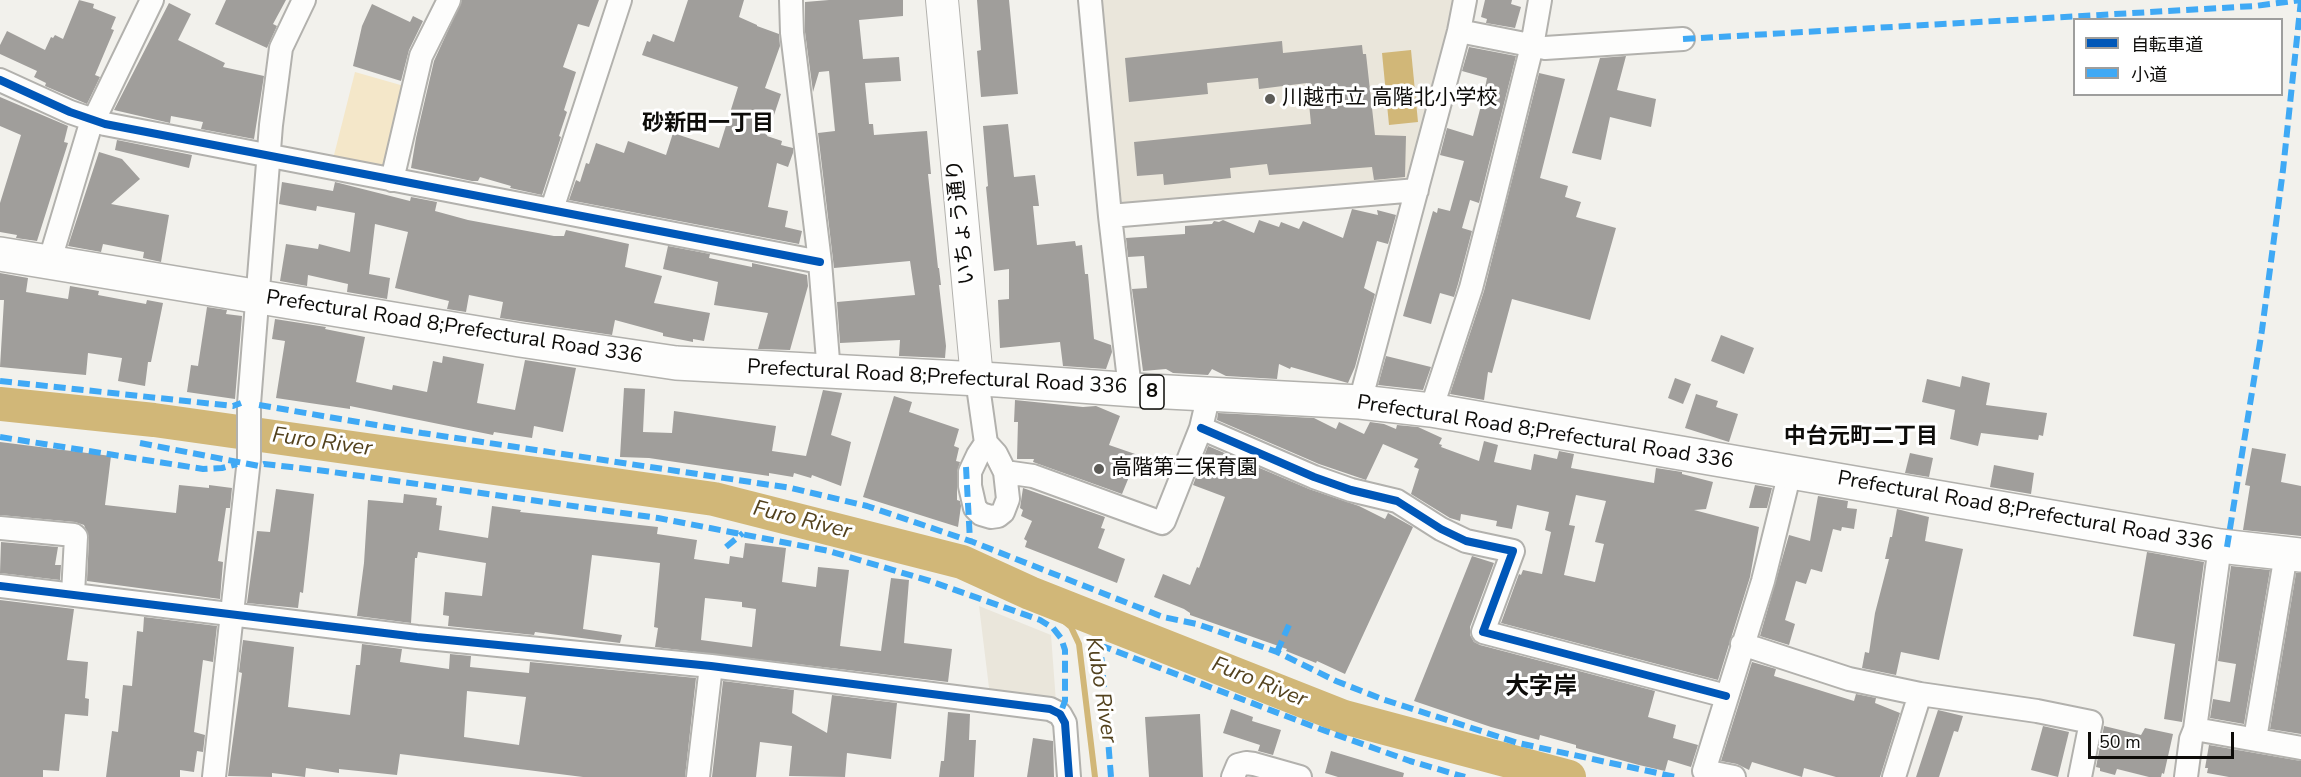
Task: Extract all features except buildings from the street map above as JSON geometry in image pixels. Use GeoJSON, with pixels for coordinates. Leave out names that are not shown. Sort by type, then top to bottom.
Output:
{"type":"FeatureCollection","features":[{"type":"Feature","properties":{"kind":"main road","name":"Prefectural Road 8;Prefectural Road 336"},"geometry":{"type":"LineString","coordinates":[[0,254],[520,340],[676,363],[1360,402],[1431,410],[2220,546],[2293,555]]}},
{"type":"Feature","properties":{"kind":"street"},"geometry":{"type":"LineString","coordinates":[[50,263],[93,121],[152,0]]}},
{"type":"Feature","properties":{"kind":"street"},"geometry":{"type":"LineString","coordinates":[[214,777],[234,614],[249,459],[249,407],[269,157],[281,48],[304,0]]}},
{"type":"Feature","properties":{"kind":"street"},"geometry":{"type":"LineString","coordinates":[[392,180],[420,56],[449,0]]}},
{"type":"Feature","properties":{"kind":"street"},"geometry":{"type":"LineString","coordinates":[[552,209],[620,0]]}},
{"type":"Feature","properties":{"kind":"street"},"geometry":{"type":"LineString","coordinates":[[791,0],[792,33],[820,262],[829,373]]}},
{"type":"Feature","properties":{"kind":"street","name":"いちょう通り"},"geometry":{"type":"LineString","coordinates":[[942,0],[977,379],[986,443],[996,454],[1005,472],[1008,499],[1003,512],[991,517],[981,514],[975,508],[970,472],[986,443]]}},
{"type":"Feature","properties":{"kind":"street"},"geometry":{"type":"LineString","coordinates":[[1090,0],[1110,216],[1130,389]]}},
{"type":"Feature","properties":{"kind":"street"},"geometry":{"type":"LineString","coordinates":[[1360,402],[1459,31],[1465,0]]}},
{"type":"Feature","properties":{"kind":"street"},"geometry":{"type":"LineString","coordinates":[[1431,410],[1471,288],[1532,46],[1540,0]]}},
{"type":"Feature","properties":{"kind":"street"},"geometry":{"type":"LineString","coordinates":[[1459,31],[1545,48],[1683,39]]}},
{"type":"Feature","properties":{"kind":"street"},"geometry":{"type":"LineString","coordinates":[[0,80],[93,121],[269,157],[552,209],[820,262]]}},
{"type":"Feature","properties":{"kind":"street"},"geometry":{"type":"LineString","coordinates":[[1110,216],[1417,190]]}},
{"type":"Feature","properties":{"kind":"street"},"geometry":{"type":"LineString","coordinates":[[1005,472],[1033,476],[1162,523],[1201,428],[1209,394]]}},
{"type":"Feature","properties":{"kind":"street"},"geometry":{"type":"LineString","coordinates":[[1201,428],[1314,477],[1351,490],[1397,501],[1441,529],[1466,541],[1513,551],[1483,632],[1726,696]]}},
{"type":"Feature","properties":{"kind":"street"},"geometry":{"type":"LineString","coordinates":[[1734,777],[1704,771],[1763,581],[1790,472]]}},
{"type":"Feature","properties":{"kind":"street"},"geometry":{"type":"LineString","coordinates":[[0,528],[75,535],[73,594]]}},
{"type":"Feature","properties":{"kind":"street"},"geometry":{"type":"LineString","coordinates":[[2186,777],[2191,739],[2195,729],[2220,546]]}},
{"type":"Feature","properties":{"kind":"street"},"geometry":{"type":"LineString","coordinates":[[2255,739],[2293,555]]}},
{"type":"Feature","properties":{"kind":"street"},"geometry":{"type":"LineString","coordinates":[[0,586],[417,638],[711,666],[1050,709],[1060,714],[1065,723],[1069,777]]}},
{"type":"Feature","properties":{"kind":"street"},"geometry":{"type":"LineString","coordinates":[[1742,644],[1849,679],[1920,694],[2037,711],[2091,722],[2080,777]]}},
{"type":"Feature","properties":{"kind":"street"},"geometry":{"type":"LineString","coordinates":[[698,777],[711,666]]}},
{"type":"Feature","properties":{"kind":"street"},"geometry":{"type":"LineString","coordinates":[[1894,777],[1920,694]]}},
{"type":"Feature","properties":{"kind":"street"},"geometry":{"type":"LineString","coordinates":[[2195,729],[2301,748]]}},
{"type":"Feature","properties":{"kind":"street"},"geometry":{"type":"LineString","coordinates":[[1233,777],[1238,765],[1246,764],[1254,764],[1300,777]]}},
{"type":"Feature","properties":{"kind":"shaded area","name":"川越市立 高階北小学校"},"geometry":{"type":"Polygon","coordinates":[[[1099,0],[1455,0],[1410,181],[1122,207],[1099,0]]]}},
{"type":"Feature","properties":{"kind":"shaded area"},"geometry":{"type":"Polygon","coordinates":[[[1411,50],[1418,122],[1389,125],[1382,53],[1411,50]]]}},
{"type":"Feature","properties":{"kind":"shaded area"},"geometry":{"type":"Polygon","coordinates":[[[355,72],[404,86],[384,169],[333,159],[355,72]]]}},
{"type":"Feature","properties":{"kind":"shaded area"},"geometry":{"type":"Polygon","coordinates":[[[979,606],[1051,635],[1056,702],[990,696],[979,606]]]}},
{"type":"Feature","properties":{"kind":"waterway","name":"Furo River"},"geometry":{"type":"LineString","coordinates":[[0,404],[154,420],[714,499],[962,562],[1030,593],[1344,717],[1569,777]]}},
{"type":"Feature","properties":{"kind":"waterway","name":"Kubo River"},"geometry":{"type":"LineString","coordinates":[[1030,593],[1071,627],[1079,644],[1095,777]]}},
{"type":"Feature","properties":{"kind":"marked path"},"geometry":{"type":"LineString","coordinates":[[1683,39],[2255,6],[2301,0]]}},
{"type":"Feature","properties":{"kind":"marked path"},"geometry":{"type":"LineString","coordinates":[[2227,547],[2262,330],[2283,170],[2301,0]]}},
{"type":"Feature","properties":{"kind":"marked path"},"geometry":{"type":"LineString","coordinates":[[0,381],[233,406],[241,403]]}},
{"type":"Feature","properties":{"kind":"marked path"},"geometry":{"type":"LineString","coordinates":[[259,405],[422,433],[791,488],[867,506],[973,542],[1163,617],[1197,624],[1277,652],[1336,681],[1382,699],[1518,743],[1676,777]]}},
{"type":"Feature","properties":{"kind":"marked path"},"geometry":{"type":"LineString","coordinates":[[0,437],[203,469],[237,464]]}},
{"type":"Feature","properties":{"kind":"marked path"},"geometry":{"type":"LineString","coordinates":[[140,443],[259,466],[264,464],[325,471],[658,518],[829,551],[930,581],[1040,620],[1053,628],[1061,638],[1065,650],[1065,701],[1060,714]]}},
{"type":"Feature","properties":{"kind":"marked path"},"geometry":{"type":"LineString","coordinates":[[966,467],[970,541]]}},
{"type":"Feature","properties":{"kind":"marked path"},"geometry":{"type":"LineString","coordinates":[[726,547],[743,533]]}},
{"type":"Feature","properties":{"kind":"marked path"},"geometry":{"type":"LineString","coordinates":[[1277,652],[1289,625]]}},
{"type":"Feature","properties":{"kind":"marked path"},"geometry":{"type":"LineString","coordinates":[[1111,777],[1101,652],[1105,647],[1320,729],[1410,761],[1465,777]]}},
{"type":"Feature","properties":{"kind":"cycle path"},"geometry":{"type":"LineString","coordinates":[[0,80],[70,112],[105,124],[820,262]]}},
{"type":"Feature","properties":{"kind":"cycle path"},"geometry":{"type":"LineString","coordinates":[[1201,428],[1314,477],[1351,490],[1397,501],[1441,529],[1466,541],[1513,551],[1483,632],[1726,696]]}},
{"type":"Feature","properties":{"kind":"cycle path"},"geometry":{"type":"LineString","coordinates":[[0,586],[417,637],[711,666],[1050,709],[1060,714],[1065,723],[1069,777]]}},
{"type":"Feature","properties":{"kind":"place","name":"川越市立 高階北小学校"},"geometry":{"type":"Point","coordinates":[1270,99]}},
{"type":"Feature","properties":{"kind":"place","name":"高階第三保育園"},"geometry":{"type":"Point","coordinates":[1099,469]}},
{"type":"Feature","properties":{"kind":"district","name":"砂新田一丁目"},"geometry":{"type":"Point","coordinates":[708,125]}},
{"type":"Feature","properties":{"kind":"district","name":"中台元町二丁目"},"geometry":{"type":"Point","coordinates":[1861,438]}},
{"type":"Feature","properties":{"kind":"district","name":"大字岸"},"geometry":{"type":"Point","coordinates":[1541,688]}}]}
